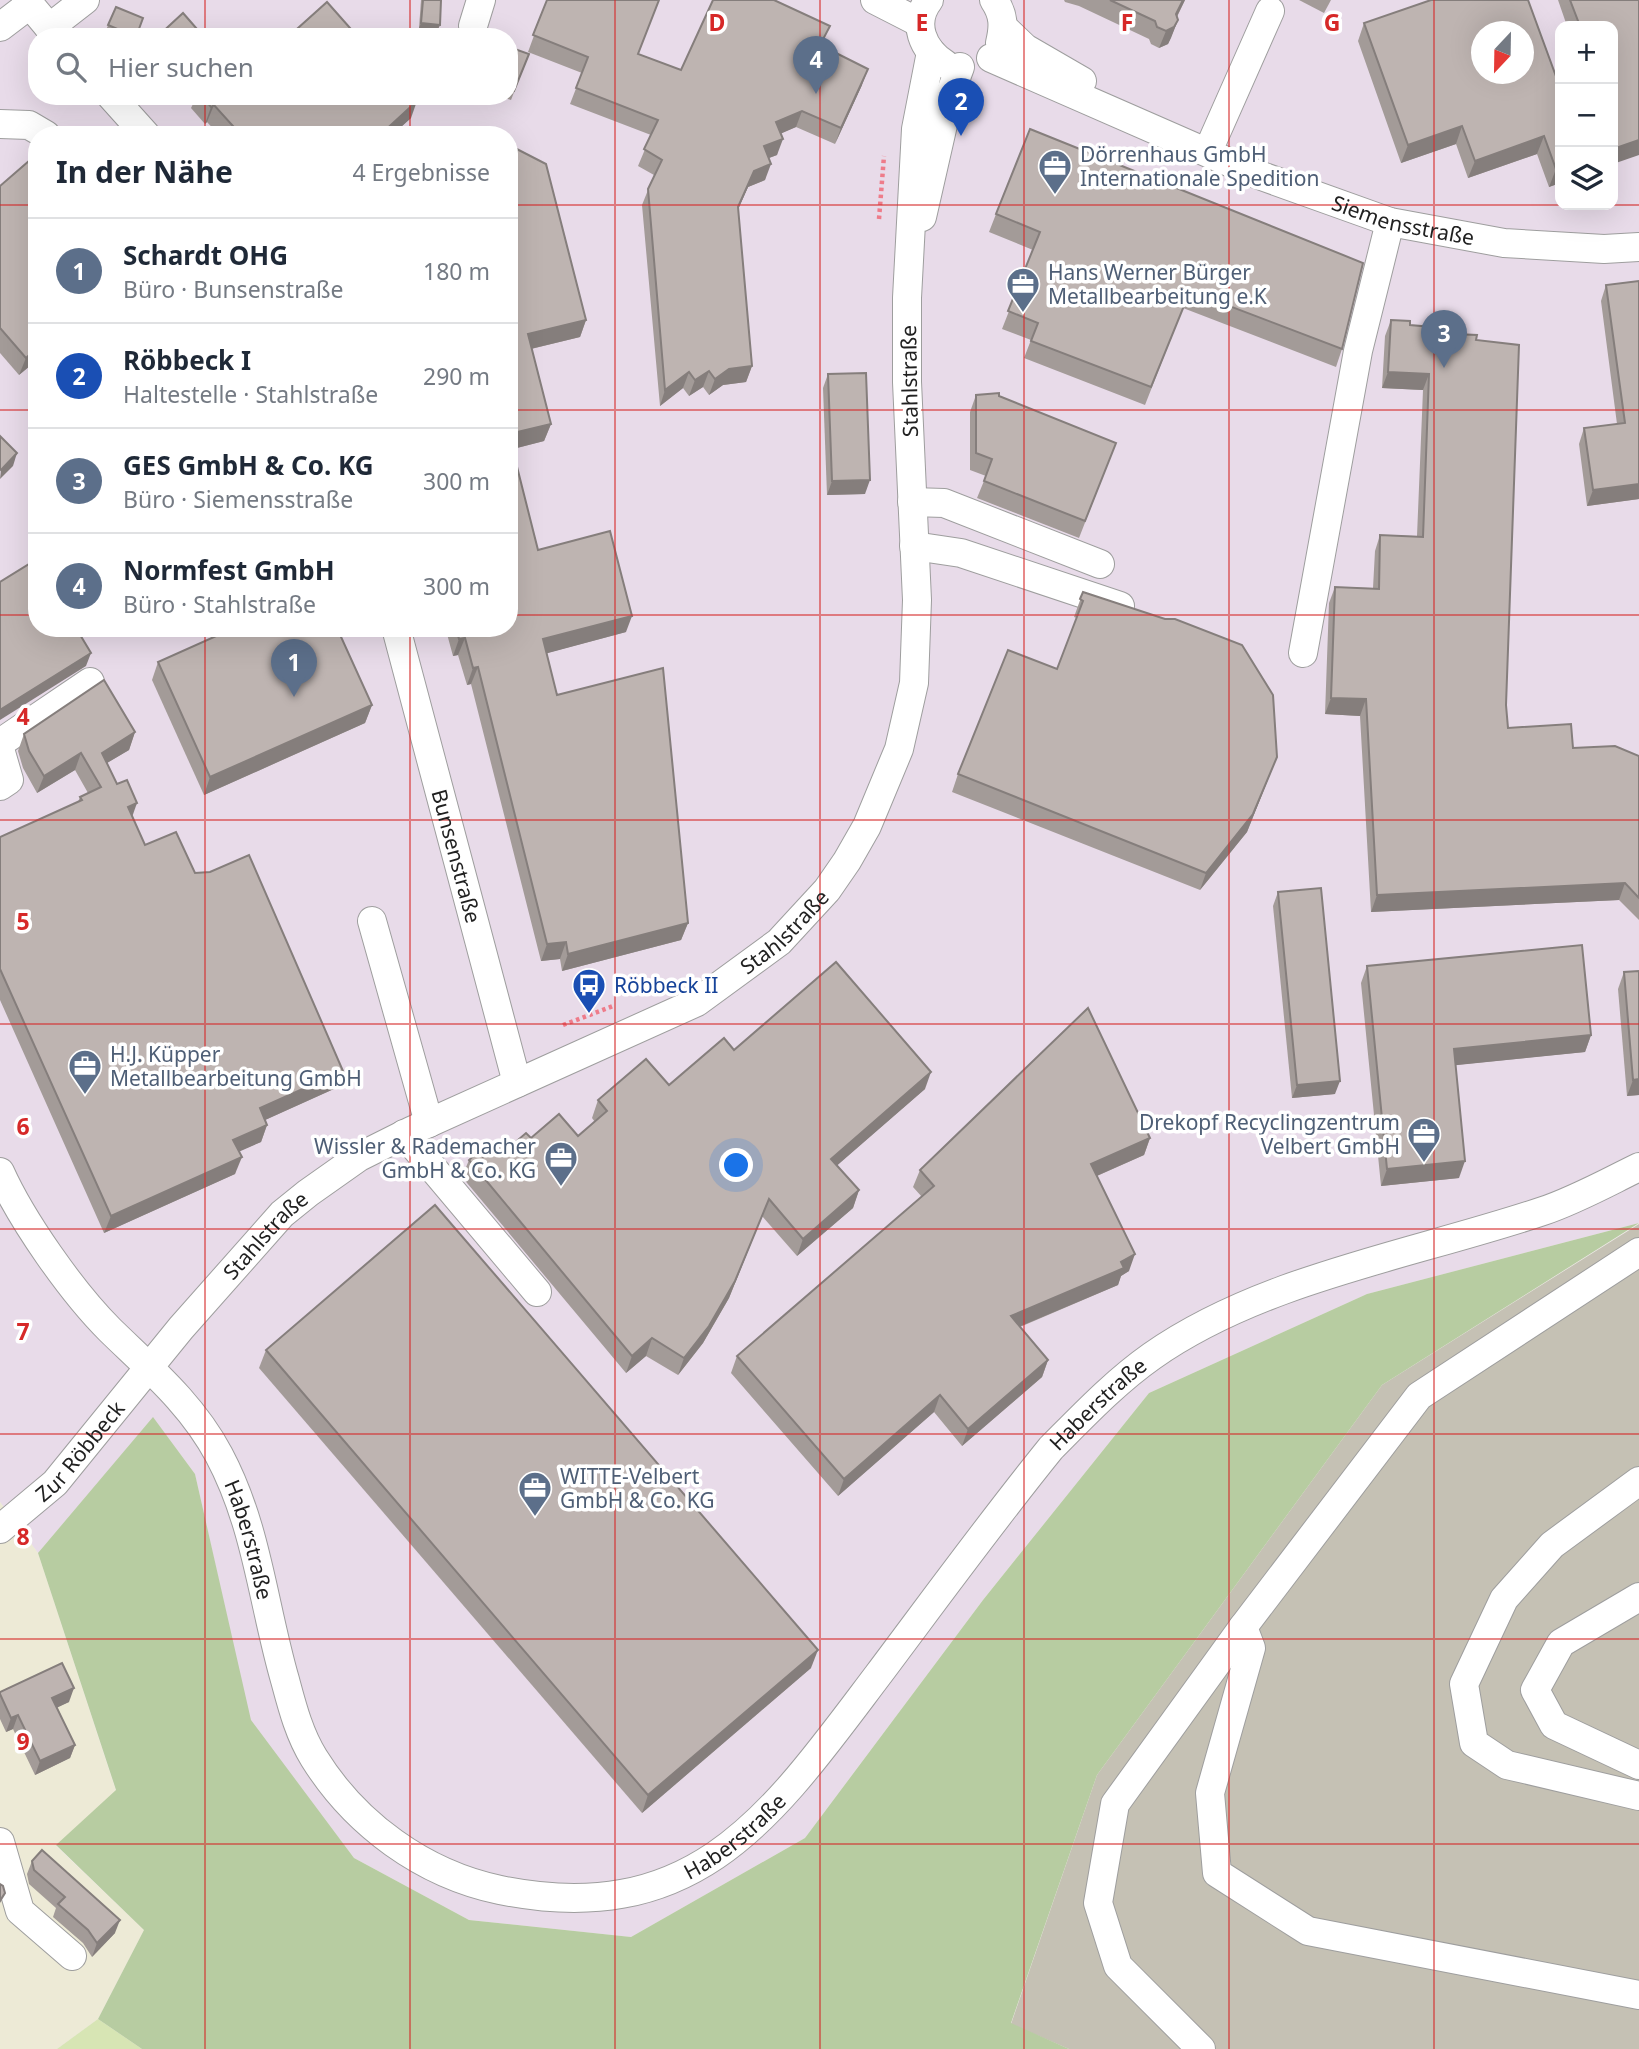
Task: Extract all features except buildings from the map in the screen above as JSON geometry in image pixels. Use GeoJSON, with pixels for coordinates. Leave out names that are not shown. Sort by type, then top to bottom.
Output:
{"type":"FeatureCollection","features":[{"type":"Feature","properties":{"kind":"street"},"geometry":{"type":"LineString","coordinates":[[57,28],[85,0]]}},
{"type":"Feature","properties":{"kind":"street"},"geometry":{"type":"LineString","coordinates":[[875,0],[925,12],[921,39],[943,64],[960,67],[976,65],[990,58],[1000,43],[1004,28],[1002,11],[994,0]]}},
{"type":"Feature","properties":{"kind":"street"},"geometry":{"type":"LineString","coordinates":[[0,27],[27,2],[50,28]]}},
{"type":"Feature","properties":{"kind":"street"},"geometry":{"type":"LineString","coordinates":[[1208,151],[1270,11]]}},
{"type":"Feature","properties":{"kind":"street","name":"Siemensstraße"},"geometry":{"type":"LineString","coordinates":[[1004,28],[1025,48],[1180,138]]}},
{"type":"Feature","properties":{"kind":"street","name":"Stahlstraße"},"geometry":{"type":"LineString","coordinates":[[152,1367],[181,1328],[282,1214],[333,1173],[416,1128],[697,1002],[779,942],[827,890],[853,849],[878,801],[899,750],[909,710],[916,656],[907,354],[916,129],[931,52]]}},
{"type":"Feature","properties":{"kind":"street","name":"Siemensstraße"},"geometry":{"type":"LineString","coordinates":[[990,58],[1335,205],[1390,222],[1504,243],[1604,249],[1639,247]]}},
{"type":"Feature","properties":{"kind":"street","name":"Stahlstraße"},"geometry":{"type":"LineString","coordinates":[[910,271],[950,93],[960,67]]}},
{"type":"Feature","properties":{"kind":"street"},"geometry":{"type":"LineString","coordinates":[[119,105],[138,126]]}},
{"type":"Feature","properties":{"kind":"street"},"geometry":{"type":"LineString","coordinates":[[0,124],[31,126]]}},
{"type":"Feature","properties":{"kind":"street"},"geometry":{"type":"LineString","coordinates":[[1303,653],[1357,351],[1390,222]]}},
{"type":"Feature","properties":{"kind":"street"},"geometry":{"type":"LineString","coordinates":[[912,502],[944,503],[1100,564]]}},
{"type":"Feature","properties":{"kind":"street"},"geometry":{"type":"LineString","coordinates":[[914,546],[961,553],[1139,612]]}},
{"type":"Feature","properties":{"kind":"street","name":"Bunsenstraße"},"geometry":{"type":"LineString","coordinates":[[398,637],[517,1083]]}},
{"type":"Feature","properties":{"kind":"street"},"geometry":{"type":"LineString","coordinates":[[0,743],[90,682]]}},
{"type":"Feature","properties":{"kind":"street"},"geometry":{"type":"LineString","coordinates":[[0,749],[9,780],[0,786]]}},
{"type":"Feature","properties":{"kind":"street"},"geometry":{"type":"LineString","coordinates":[[372,921],[416,1128],[537,1292]]}},
{"type":"Feature","properties":{"kind":"street","name":"Haberstraße"},"geometry":{"type":"LineString","coordinates":[[0,1172],[50,1255],[107,1327],[152,1367],[203,1429],[244,1509],[295,1716],[312,1755],[337,1790],[399,1848],[469,1883],[535,1896],[588,1898],[621,1895],[686,1872],[718,1855],[780,1802],[1051,1448],[1099,1400],[1151,1356],[1253,1302],[1418,1247],[1547,1210],[1639,1167]]}},
{"type":"Feature","properties":{"kind":"street"},"geometry":{"type":"LineString","coordinates":[[1201,2049],[1118,1966],[1098,1903],[1115,1804],[1243,1627],[1419,1396],[1639,1252]]}},
{"type":"Feature","properties":{"kind":"street","name":"Zur Röbbeck"},"geometry":{"type":"LineString","coordinates":[[0,1529],[55,1483],[152,1367]]}},
{"type":"Feature","properties":{"kind":"street"},"geometry":{"type":"LineString","coordinates":[[1639,1481],[1552,1545],[1504,1599],[1464,1684],[1474,1743],[1507,1765],[1639,1797]]}},
{"type":"Feature","properties":{"kind":"street"},"geometry":{"type":"LineString","coordinates":[[1639,1597],[1561,1643],[1535,1690],[1554,1726],[1639,1765]]}},
{"type":"Feature","properties":{"kind":"street"},"geometry":{"type":"LineString","coordinates":[[1243,1627],[1251,1648],[1210,1793],[1217,1873],[1308,1931],[1639,1995]]}},
{"type":"Feature","properties":{"kind":"street"},"geometry":{"type":"LineString","coordinates":[[0,1842],[20,1911]]}},
{"type":"Feature","properties":{"kind":"street"},"geometry":{"type":"LineString","coordinates":[[0,1890],[72,1956]]}},
{"type":"Feature","properties":{"kind":"path"},"geometry":{"type":"LineString","coordinates":[[879,219],[884,156]]}},
{"type":"Feature","properties":{"kind":"path"},"geometry":{"type":"LineString","coordinates":[[563,1025],[613,1006]]}},
{"type":"Feature","properties":{"kind":"shaded area"},"geometry":{"type":"Polygon","coordinates":[[[0,0],[1639,0],[1639,1223],[1367,1294],[1149,1393],[983,1600],[805,1838],[631,1937],[469,1920],[354,1858],[250,1720],[195,1474],[153,1418],[38,1553],[0,1502],[0,0]]]}},
{"type":"Feature","properties":{"kind":"shaded area"},"geometry":{"type":"Polygon","coordinates":[[[1639,1224],[1639,2049],[1069,2049],[1011,2024],[1097,1775],[1382,1385],[1639,1224]]]}},
{"type":"Feature","properties":{"kind":"shaded area"},"geometry":{"type":"Polygon","coordinates":[[[0,1502],[38,1553],[116,1791],[56,1846],[144,1930],[98,2019],[57,2049],[0,2049],[0,1502]]]}},
{"type":"Feature","properties":{"kind":"green space"},"geometry":{"type":"Polygon","coordinates":[[[1639,1223],[1382,1385],[1097,1775],[1011,2023],[1069,2049],[142,2049],[98,2019],[144,1930],[56,1845],[116,1790],[38,1553],[153,1417],[195,1474],[251,1720],[354,1858],[469,1920],[631,1937],[805,1838],[983,1600],[1149,1393],[1367,1294],[1639,1223]]]}},
{"type":"Feature","properties":{"kind":"green space"},"geometry":{"type":"Polygon","coordinates":[[[98,2019],[142,2049],[57,2049],[98,2019]]]}},
{"type":"Feature","properties":{"kind":"place","name":"Normfest GmbH"},"geometry":{"type":"Point","coordinates":[816,94]}},
{"type":"Feature","properties":{"kind":"place","name":"Röbbeck I"},"geometry":{"type":"Point","coordinates":[961,136]}},
{"type":"Feature","properties":{"kind":"place","name":"Dörrenhaus GmbH Internationale Spedition"},"geometry":{"type":"Point","coordinates":[1055,196]}},
{"type":"Feature","properties":{"kind":"place","name":"Hans Werner Bürger Metallbearbeitung e.K"},"geometry":{"type":"Point","coordinates":[1023,314]}},
{"type":"Feature","properties":{"kind":"place","name":"GES GmbH & Co. KG"},"geometry":{"type":"Point","coordinates":[1444,368]}},
{"type":"Feature","properties":{"kind":"place","name":"Schardt OHG"},"geometry":{"type":"Point","coordinates":[294,697]}},
{"type":"Feature","properties":{"kind":"place","name":"Röbbeck II"},"geometry":{"type":"Point","coordinates":[589,1015]}},
{"type":"Feature","properties":{"kind":"place","name":"H.J. Küpper Metallbearbeitung GmbH"},"geometry":{"type":"Point","coordinates":[85,1096]}},
{"type":"Feature","properties":{"kind":"place","name":"Drekopf Recyclingzentrum Velbert GmbH"},"geometry":{"type":"Point","coordinates":[1424,1164]}},
{"type":"Feature","properties":{"kind":"place","name":"Wissler & Rademacher GmbH & Co. KG"},"geometry":{"type":"Point","coordinates":[561,1188]}},
{"type":"Feature","properties":{"kind":"place","name":"WITTE-Velbert GmbH & Co. KG"},"geometry":{"type":"Point","coordinates":[535,1518]}}]}
